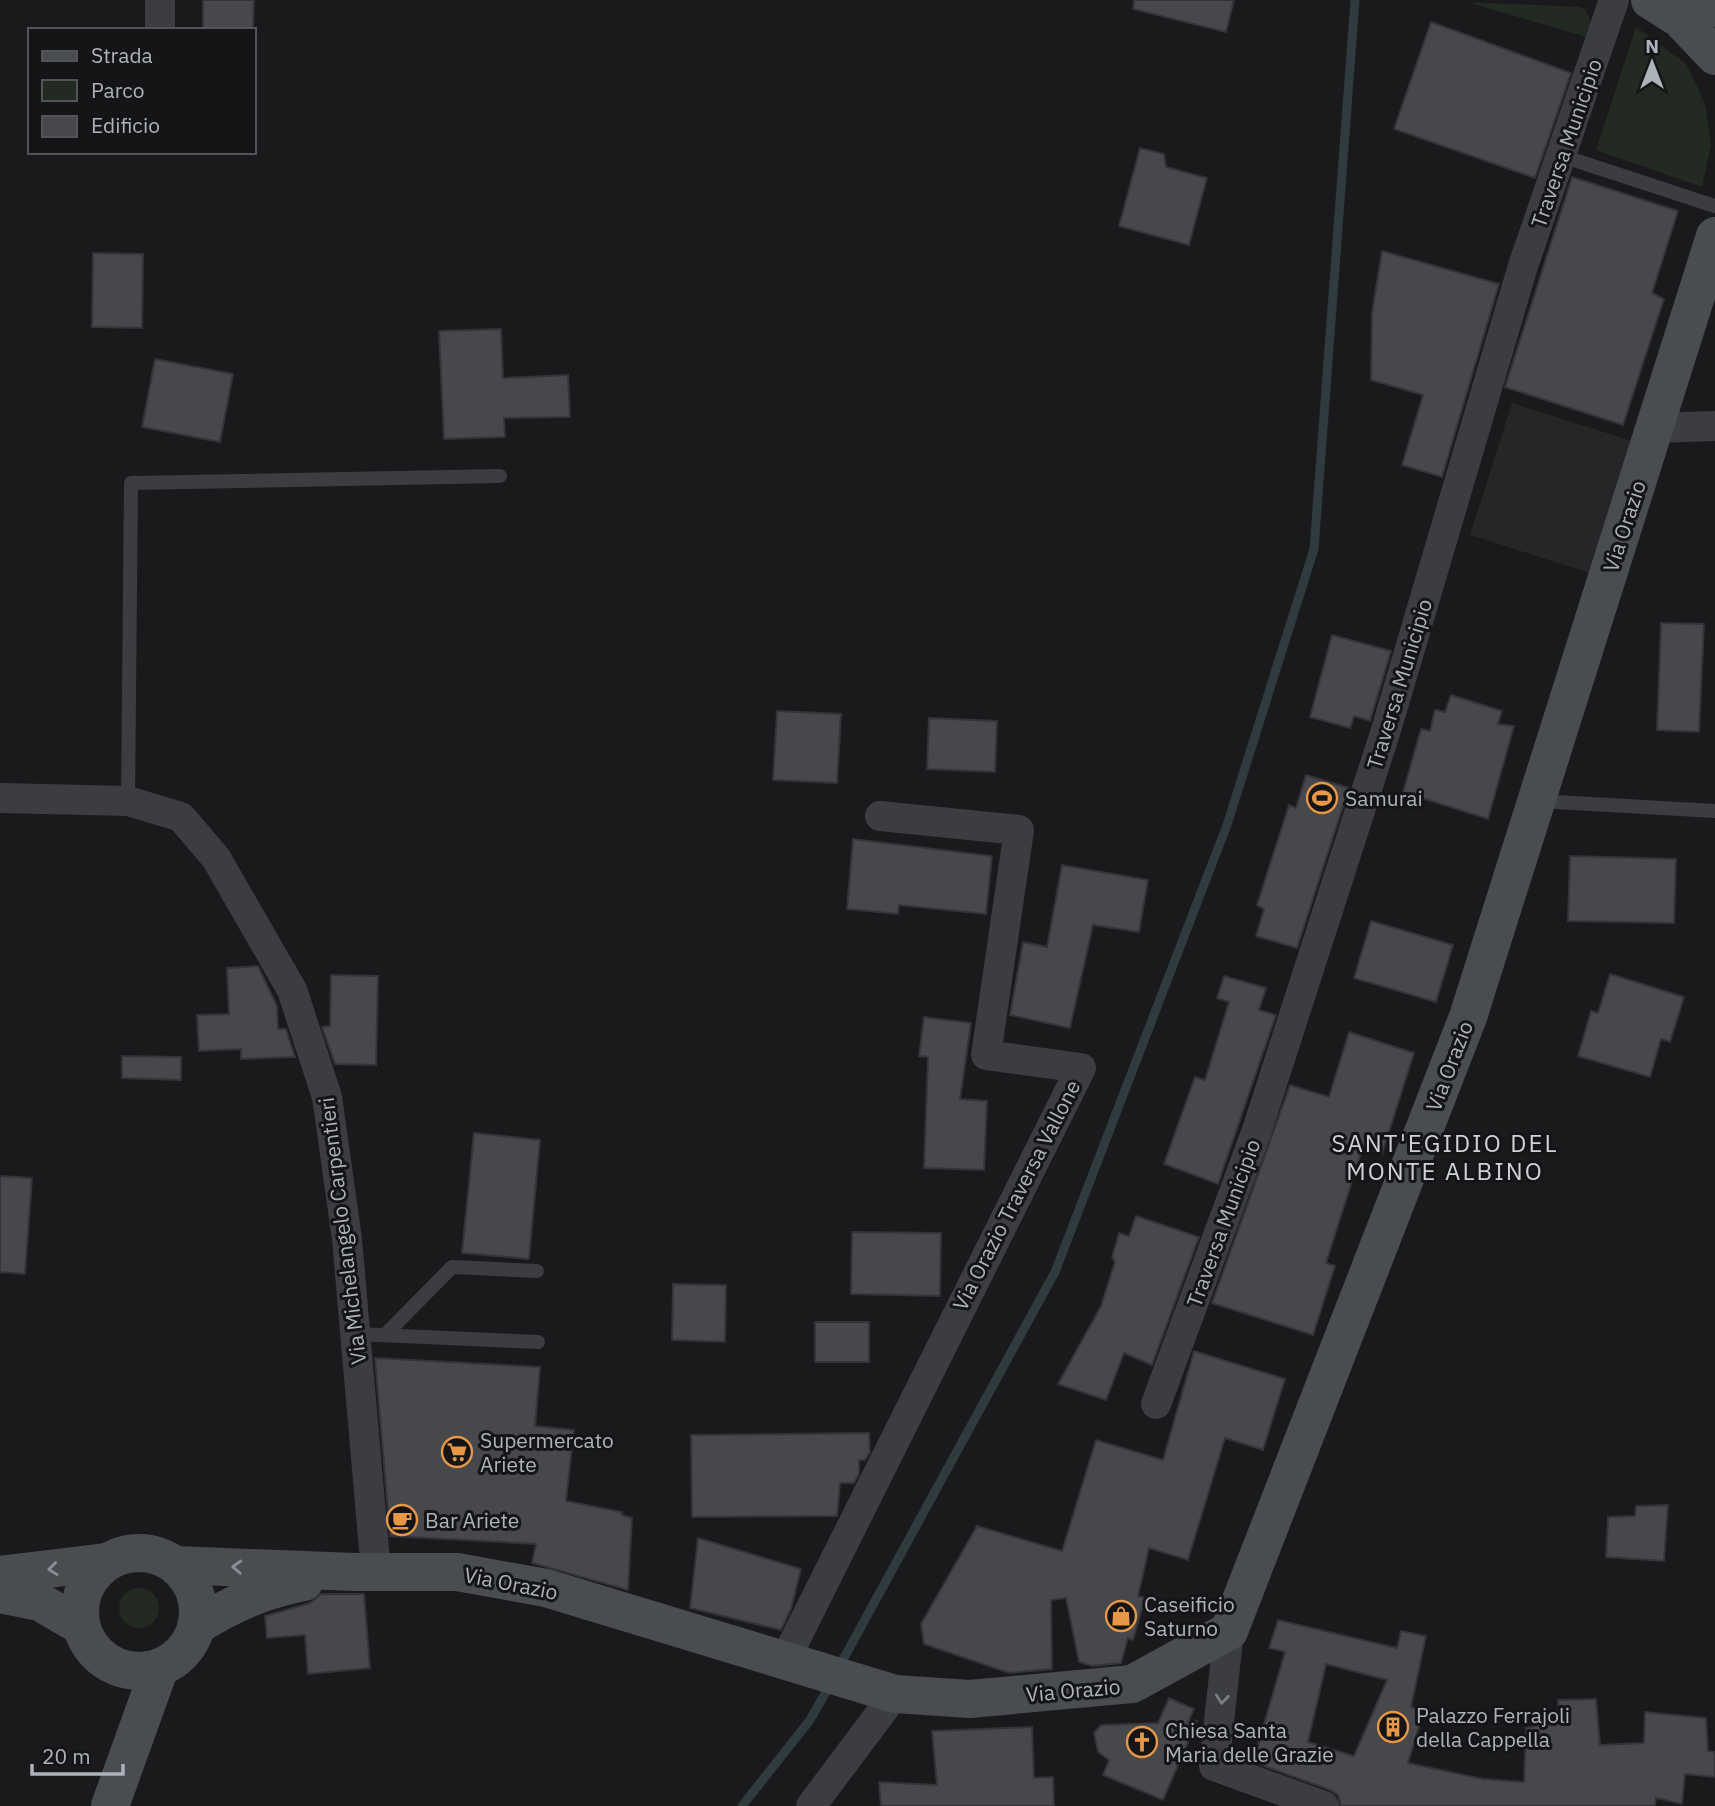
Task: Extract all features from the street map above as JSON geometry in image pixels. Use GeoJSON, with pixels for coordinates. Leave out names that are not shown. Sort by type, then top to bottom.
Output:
{"type":"FeatureCollection","features":[{"type":"Feature","properties":{"kind":"street"},"geometry":{"type":"LineString","coordinates":[[160,0],[160,28]]}},
{"type":"Feature","properties":{"kind":"street","name":"Traversa Municipio"},"geometry":{"type":"LineString","coordinates":[[1156,1404],[1258,1130],[1386,730],[1523,266],[1614,0]]}},
{"type":"Feature","properties":{"kind":"street"},"geometry":{"type":"LineString","coordinates":[[1650,0],[1712,36]]}},
{"type":"Feature","properties":{"kind":"street"},"geometry":{"type":"LineString","coordinates":[[1704,0],[1712,36]]}},
{"type":"Feature","properties":{"kind":"street","name":"Via Orazio"},"geometry":{"type":"LineString","coordinates":[[365,1573],[457,1573],[546,1588],[824,1675],[895,1694],[970,1699],[1132,1684],[1229,1631],[1468,1017],[1715,236]]}},
{"type":"Feature","properties":{"kind":"street"},"geometry":{"type":"LineString","coordinates":[[1654,428],[1715,426]]}},
{"type":"Feature","properties":{"kind":"street","name":"Via Michelangelo Carpentieri"},"geometry":{"type":"LineString","coordinates":[[0,798],[128,801],[181,817],[216,858],[292,990],[327,1097],[347,1239],[355,1334],[365,1573]]}},
{"type":"Feature","properties":{"kind":"street","name":"Via Orazio Traversa Vallone"},"geometry":{"type":"LineString","coordinates":[[784,1662],[1062,1101],[1081,1068],[986,1055],[1019,830],[880,816]]}},
{"type":"Feature","properties":{"kind":"street"},"geometry":{"type":"LineString","coordinates":[[141,1552],[160,1556],[176,1565],[195,1592],[198,1609],[196,1626],[189,1643],[176,1657],[160,1667],[127,1670],[110,1663],[92,1648],[81,1626],[79,1608],[83,1590],[92,1574],[106,1562],[123,1554],[141,1552]]}},
{"type":"Feature","properties":{"kind":"street"},"geometry":{"type":"LineString","coordinates":[[0,1575],[106,1562]]}},
{"type":"Feature","properties":{"kind":"street"},"geometry":{"type":"LineString","coordinates":[[176,1565],[365,1573]]}},
{"type":"Feature","properties":{"kind":"street"},"geometry":{"type":"LineString","coordinates":[[196,1626],[239,1601],[265,1590],[365,1573]]}},
{"type":"Feature","properties":{"kind":"street"},"geometry":{"type":"LineString","coordinates":[[0,1594],[40,1602],[81,1626]]}},
{"type":"Feature","properties":{"kind":"street"},"geometry":{"type":"LineString","coordinates":[[1229,1631],[1214,1766],[1324,1806]]}},
{"type":"Feature","properties":{"kind":"street"},"geometry":{"type":"LineString","coordinates":[[110,1663],[123,1723],[111,1803]]}},
{"type":"Feature","properties":{"kind":"street"},"geometry":{"type":"LineString","coordinates":[[111,1803],[160,1667]]}},
{"type":"Feature","properties":{"kind":"street"},"geometry":{"type":"LineString","coordinates":[[811,1806],[895,1694]]}},
{"type":"Feature","properties":{"kind":"lane"},"geometry":{"type":"LineString","coordinates":[[1562,156],[1715,206]]}},
{"type":"Feature","properties":{"kind":"lane"},"geometry":{"type":"LineString","coordinates":[[128,801],[131,483],[500,476]]}},
{"type":"Feature","properties":{"kind":"lane"},"geometry":{"type":"LineString","coordinates":[[1537,800],[1715,811]]}},
{"type":"Feature","properties":{"kind":"lane"},"geometry":{"type":"LineString","coordinates":[[385,1335],[452,1267],[537,1271]]}},
{"type":"Feature","properties":{"kind":"lane"},"geometry":{"type":"LineString","coordinates":[[355,1334],[538,1342]]}},
{"type":"Feature","properties":{"kind":"shaded area"},"geometry":{"type":"Polygon","coordinates":[[[1512,403],[1632,441],[1590,573],[1470,535],[1512,403]]]}},
{"type":"Feature","properties":{"kind":"green space"},"geometry":{"type":"Polygon","coordinates":[[[1467,2],[1579,7],[1585,9],[1591,21],[1587,37],[1467,2]]]}},
{"type":"Feature","properties":{"kind":"green space"},"geometry":{"type":"Polygon","coordinates":[[[1636,27],[1686,64],[1698,88],[1706,108],[1711,144],[1702,187],[1596,150],[1636,27]]]}},
{"type":"Feature","properties":{"kind":"green space"},"geometry":{"type":"Polygon","coordinates":[[[139,1588],[147,1589],[153,1594],[158,1600],[158,1616],[153,1622],[147,1627],[139,1628],[131,1627],[125,1622],[120,1616],[119,1608],[120,1600],[125,1594],[131,1589],[139,1588]]]}},
{"type":"Feature","properties":{"kind":"building"},"geometry":{"type":"Polygon","coordinates":[[[203,0],[254,0],[253,28],[203,28],[203,0]]]}},
{"type":"Feature","properties":{"kind":"building"},"geometry":{"type":"Polygon","coordinates":[[[1134,0],[1234,0],[1226,32],[1133,9],[1134,0]]]}},
{"type":"Feature","properties":{"kind":"building"},"geometry":{"type":"Polygon","coordinates":[[[1431,22],[1571,73],[1535,178],[1394,129],[1431,22]]]}},
{"type":"Feature","properties":{"kind":"building"},"geometry":{"type":"Polygon","coordinates":[[[1140,148],[1164,154],[1166,167],[1207,178],[1189,245],[1119,226],[1140,148]]]}},
{"type":"Feature","properties":{"kind":"building"},"geometry":{"type":"Polygon","coordinates":[[[1572,177],[1678,211],[1652,293],[1664,299],[1623,425],[1505,387],[1572,177]]]}},
{"type":"Feature","properties":{"kind":"building"},"geometry":{"type":"Polygon","coordinates":[[[1382,251],[1499,284],[1442,477],[1402,465],[1423,395],[1371,380],[1372,313],[1382,251]]]}},
{"type":"Feature","properties":{"kind":"building"},"geometry":{"type":"Polygon","coordinates":[[[93,253],[143,254],[142,328],[92,327],[93,253]]]}},
{"type":"Feature","properties":{"kind":"building"},"geometry":{"type":"Polygon","coordinates":[[[501,329],[503,378],[568,375],[570,417],[504,418],[505,437],[444,439],[439,331],[501,329]]]}},
{"type":"Feature","properties":{"kind":"building"},"geometry":{"type":"Polygon","coordinates":[[[155,359],[233,374],[220,442],[142,427],[155,359]]]}},
{"type":"Feature","properties":{"kind":"building"},"geometry":{"type":"Polygon","coordinates":[[[1661,623],[1704,624],[1699,732],[1657,730],[1661,623]]]}},
{"type":"Feature","properties":{"kind":"building"},"geometry":{"type":"Polygon","coordinates":[[[1332,635],[1391,651],[1370,721],[1354,716],[1350,728],[1310,717],[1332,635]]]}},
{"type":"Feature","properties":{"kind":"building"},"geometry":{"type":"Polygon","coordinates":[[[1451,695],[1502,711],[1498,724],[1514,726],[1488,819],[1403,792],[1421,729],[1430,731],[1435,710],[1445,712],[1451,695]]]}},
{"type":"Feature","properties":{"kind":"building"},"geometry":{"type":"Polygon","coordinates":[[[777,711],[841,714],[837,783],[773,780],[777,711]]]}},
{"type":"Feature","properties":{"kind":"building"},"geometry":{"type":"Polygon","coordinates":[[[929,718],[997,721],[995,772],[927,769],[929,718]]]}},
{"type":"Feature","properties":{"kind":"building"},"geometry":{"type":"Polygon","coordinates":[[[1306,775],[1349,788],[1297,948],[1256,936],[1264,909],[1257,905],[1289,805],[1296,808],[1306,775]]]}},
{"type":"Feature","properties":{"kind":"building"},"geometry":{"type":"Polygon","coordinates":[[[853,839],[992,856],[986,914],[899,905],[898,914],[847,909],[853,839]]]}},
{"type":"Feature","properties":{"kind":"building"},"geometry":{"type":"Polygon","coordinates":[[[1570,856],[1676,859],[1674,923],[1568,921],[1570,856]]]}},
{"type":"Feature","properties":{"kind":"building"},"geometry":{"type":"Polygon","coordinates":[[[1062,865],[1148,880],[1139,932],[1093,925],[1070,1028],[1010,1015],[1023,942],[1047,947],[1062,865]]]}},
{"type":"Feature","properties":{"kind":"building"},"geometry":{"type":"Polygon","coordinates":[[[1371,921],[1453,945],[1436,1002],[1354,978],[1371,921]]]}},
{"type":"Feature","properties":{"kind":"building"},"geometry":{"type":"Polygon","coordinates":[[[258,966],[277,1006],[278,1029],[286,1029],[295,1057],[241,1059],[241,1049],[199,1051],[197,1015],[229,1014],[227,968],[258,966]]]}},
{"type":"Feature","properties":{"kind":"building"},"geometry":{"type":"Polygon","coordinates":[[[1610,974],[1684,997],[1670,1042],[1661,1039],[1650,1077],[1578,1056],[1591,1011],[1598,1013],[1610,974]]]}},
{"type":"Feature","properties":{"kind":"building"},"geometry":{"type":"Polygon","coordinates":[[[331,975],[378,976],[376,1065],[335,1064],[322,1027],[330,1026],[331,975]]]}},
{"type":"Feature","properties":{"kind":"building"},"geometry":{"type":"Polygon","coordinates":[[[1224,976],[1266,988],[1259,1010],[1276,1015],[1218,1184],[1164,1164],[1195,1077],[1205,1080],[1229,1002],[1217,998],[1224,976]]]}},
{"type":"Feature","properties":{"kind":"building"},"geometry":{"type":"Polygon","coordinates":[[[924,1017],[971,1023],[960,1099],[987,1101],[984,1170],[924,1168],[928,1057],[919,1056],[924,1017]]]}},
{"type":"Feature","properties":{"kind":"building"},"geometry":{"type":"Polygon","coordinates":[[[1349,1032],[1414,1053],[1382,1154],[1363,1147],[1326,1263],[1335,1266],[1313,1335],[1212,1303],[1290,1085],[1329,1097],[1349,1032]]]}},
{"type":"Feature","properties":{"kind":"building"},"geometry":{"type":"Polygon","coordinates":[[[122,1056],[181,1057],[181,1080],[122,1078],[122,1056]]]}},
{"type":"Feature","properties":{"kind":"building"},"geometry":{"type":"Polygon","coordinates":[[[474,1133],[540,1140],[529,1259],[462,1253],[474,1133]]]}},
{"type":"Feature","properties":{"kind":"building"},"geometry":{"type":"Polygon","coordinates":[[[0,1176],[32,1178],[25,1274],[0,1272],[0,1176]]]}},
{"type":"Feature","properties":{"kind":"building"},"geometry":{"type":"Polygon","coordinates":[[[1136,1216],[1199,1237],[1152,1365],[1124,1353],[1106,1400],[1058,1384],[1101,1306],[1115,1262],[1112,1257],[1119,1233],[1129,1236],[1136,1216]]]}},
{"type":"Feature","properties":{"kind":"building"},"geometry":{"type":"Polygon","coordinates":[[[852,1232],[941,1233],[940,1296],[851,1294],[852,1232]]]}},
{"type":"Feature","properties":{"kind":"building"},"geometry":{"type":"Polygon","coordinates":[[[673,1284],[726,1285],[725,1342],[672,1340],[673,1284]]]}},
{"type":"Feature","properties":{"kind":"building"},"geometry":{"type":"Polygon","coordinates":[[[815,1322],[869,1322],[869,1362],[815,1362],[815,1322]]]}},
{"type":"Feature","properties":{"kind":"building"},"geometry":{"type":"Polygon","coordinates":[[[1194,1351],[1285,1379],[1263,1450],[1225,1438],[1188,1560],[1149,1548],[1138,1596],[1145,1598],[1133,1640],[1128,1638],[1121,1663],[1093,1666],[1079,1662],[1066,1598],[1051,1600],[1052,1669],[1009,1673],[924,1644],[921,1624],[977,1526],[1062,1551],[1096,1440],[1163,1460],[1194,1351]]]}},
{"type":"Feature","properties":{"kind":"building","name":"Supermercato Ariete"},"geometry":{"type":"Polygon","coordinates":[[[375,1358],[540,1367],[535,1426],[574,1430],[566,1501],[622,1512],[622,1515],[632,1518],[628,1590],[532,1563],[536,1544],[390,1536],[375,1358]]]}},
{"type":"Feature","properties":{"kind":"building"},"geometry":{"type":"Polygon","coordinates":[[[869,1433],[870,1452],[865,1460],[859,1460],[859,1474],[854,1483],[840,1483],[837,1516],[692,1517],[691,1435],[869,1433]]]}},
{"type":"Feature","properties":{"kind":"building"},"geometry":{"type":"Polygon","coordinates":[[[1668,1505],[1664,1561],[1606,1557],[1608,1517],[1635,1516],[1636,1506],[1668,1505]]]}},
{"type":"Feature","properties":{"kind":"building"},"geometry":{"type":"Polygon","coordinates":[[[698,1538],[801,1569],[791,1609],[781,1630],[690,1608],[698,1538]]]}},
{"type":"Feature","properties":{"kind":"building"},"geometry":{"type":"Polygon","coordinates":[[[321,1594],[364,1594],[370,1668],[308,1674],[305,1635],[267,1638],[265,1616],[310,1603],[321,1594]]]}},
{"type":"Feature","properties":{"kind":"building"},"geometry":{"type":"Polygon","coordinates":[[[1278,1620],[1397,1648],[1401,1631],[1426,1636],[1411,1707],[1424,1711],[1408,1763],[1483,1779],[1524,1782],[1526,1728],[1559,1721],[1558,1700],[1596,1699],[1600,1745],[1644,1743],[1645,1712],[1706,1718],[1708,1751],[1715,1752],[1715,1777],[1685,1774],[1682,1804],[1656,1798],[1655,1806],[1341,1806],[1338,1795],[1330,1790],[1253,1762],[1285,1652],[1269,1648],[1278,1620]],[[1326,1664],[1308,1742],[1354,1756],[1387,1680],[1326,1664]]]}},
{"type":"Feature","properties":{"kind":"building","name":"Chiesa Santa Maria delle Grazie"},"geometry":{"type":"Polygon","coordinates":[[[1169,1698],[1194,1709],[1188,1722],[1197,1721],[1163,1800],[1103,1775],[1109,1760],[1098,1752],[1094,1733],[1101,1725],[1158,1723],[1169,1698]]]}},
{"type":"Feature","properties":{"kind":"building"},"geometry":{"type":"Polygon","coordinates":[[[1032,1727],[1034,1778],[1053,1777],[1054,1806],[881,1806],[879,1782],[937,1785],[932,1731],[1032,1727]]]}},
{"type":"Feature","properties":{"kind":"waterway"},"geometry":{"type":"LineString","coordinates":[[839,1667],[1055,1272],[1227,825],[1314,549],[1355,0]]}},
{"type":"Feature","properties":{"kind":"waterway"},"geometry":{"type":"LineString","coordinates":[[742,1806],[810,1720],[831,1683]]}},
{"type":"Feature","properties":{"kind":"place","name":"Samurai"},"geometry":{"type":"Point","coordinates":[1322,798]}},
{"type":"Feature","properties":{"kind":"place","name":"Supermercato Ariete"},"geometry":{"type":"Point","coordinates":[457,1452]}},
{"type":"Feature","properties":{"kind":"place","name":"Bar Ariete"},"geometry":{"type":"Point","coordinates":[402,1520]}},
{"type":"Feature","properties":{"kind":"place","name":"Caseificio Saturno"},"geometry":{"type":"Point","coordinates":[1121,1616]}},
{"type":"Feature","properties":{"kind":"place","name":"Palazzo Ferrajoli della Cappella"},"geometry":{"type":"Point","coordinates":[1393,1727]}},
{"type":"Feature","properties":{"kind":"place","name":"Chiesa Santa Maria delle Grazie"},"geometry":{"type":"Point","coordinates":[1142,1742]}},
{"type":"Feature","properties":{"kind":"district","name":"SANT'EGIDIO DEL MONTE ALBINO"},"geometry":{"type":"Point","coordinates":[1445,1157]}}]}
